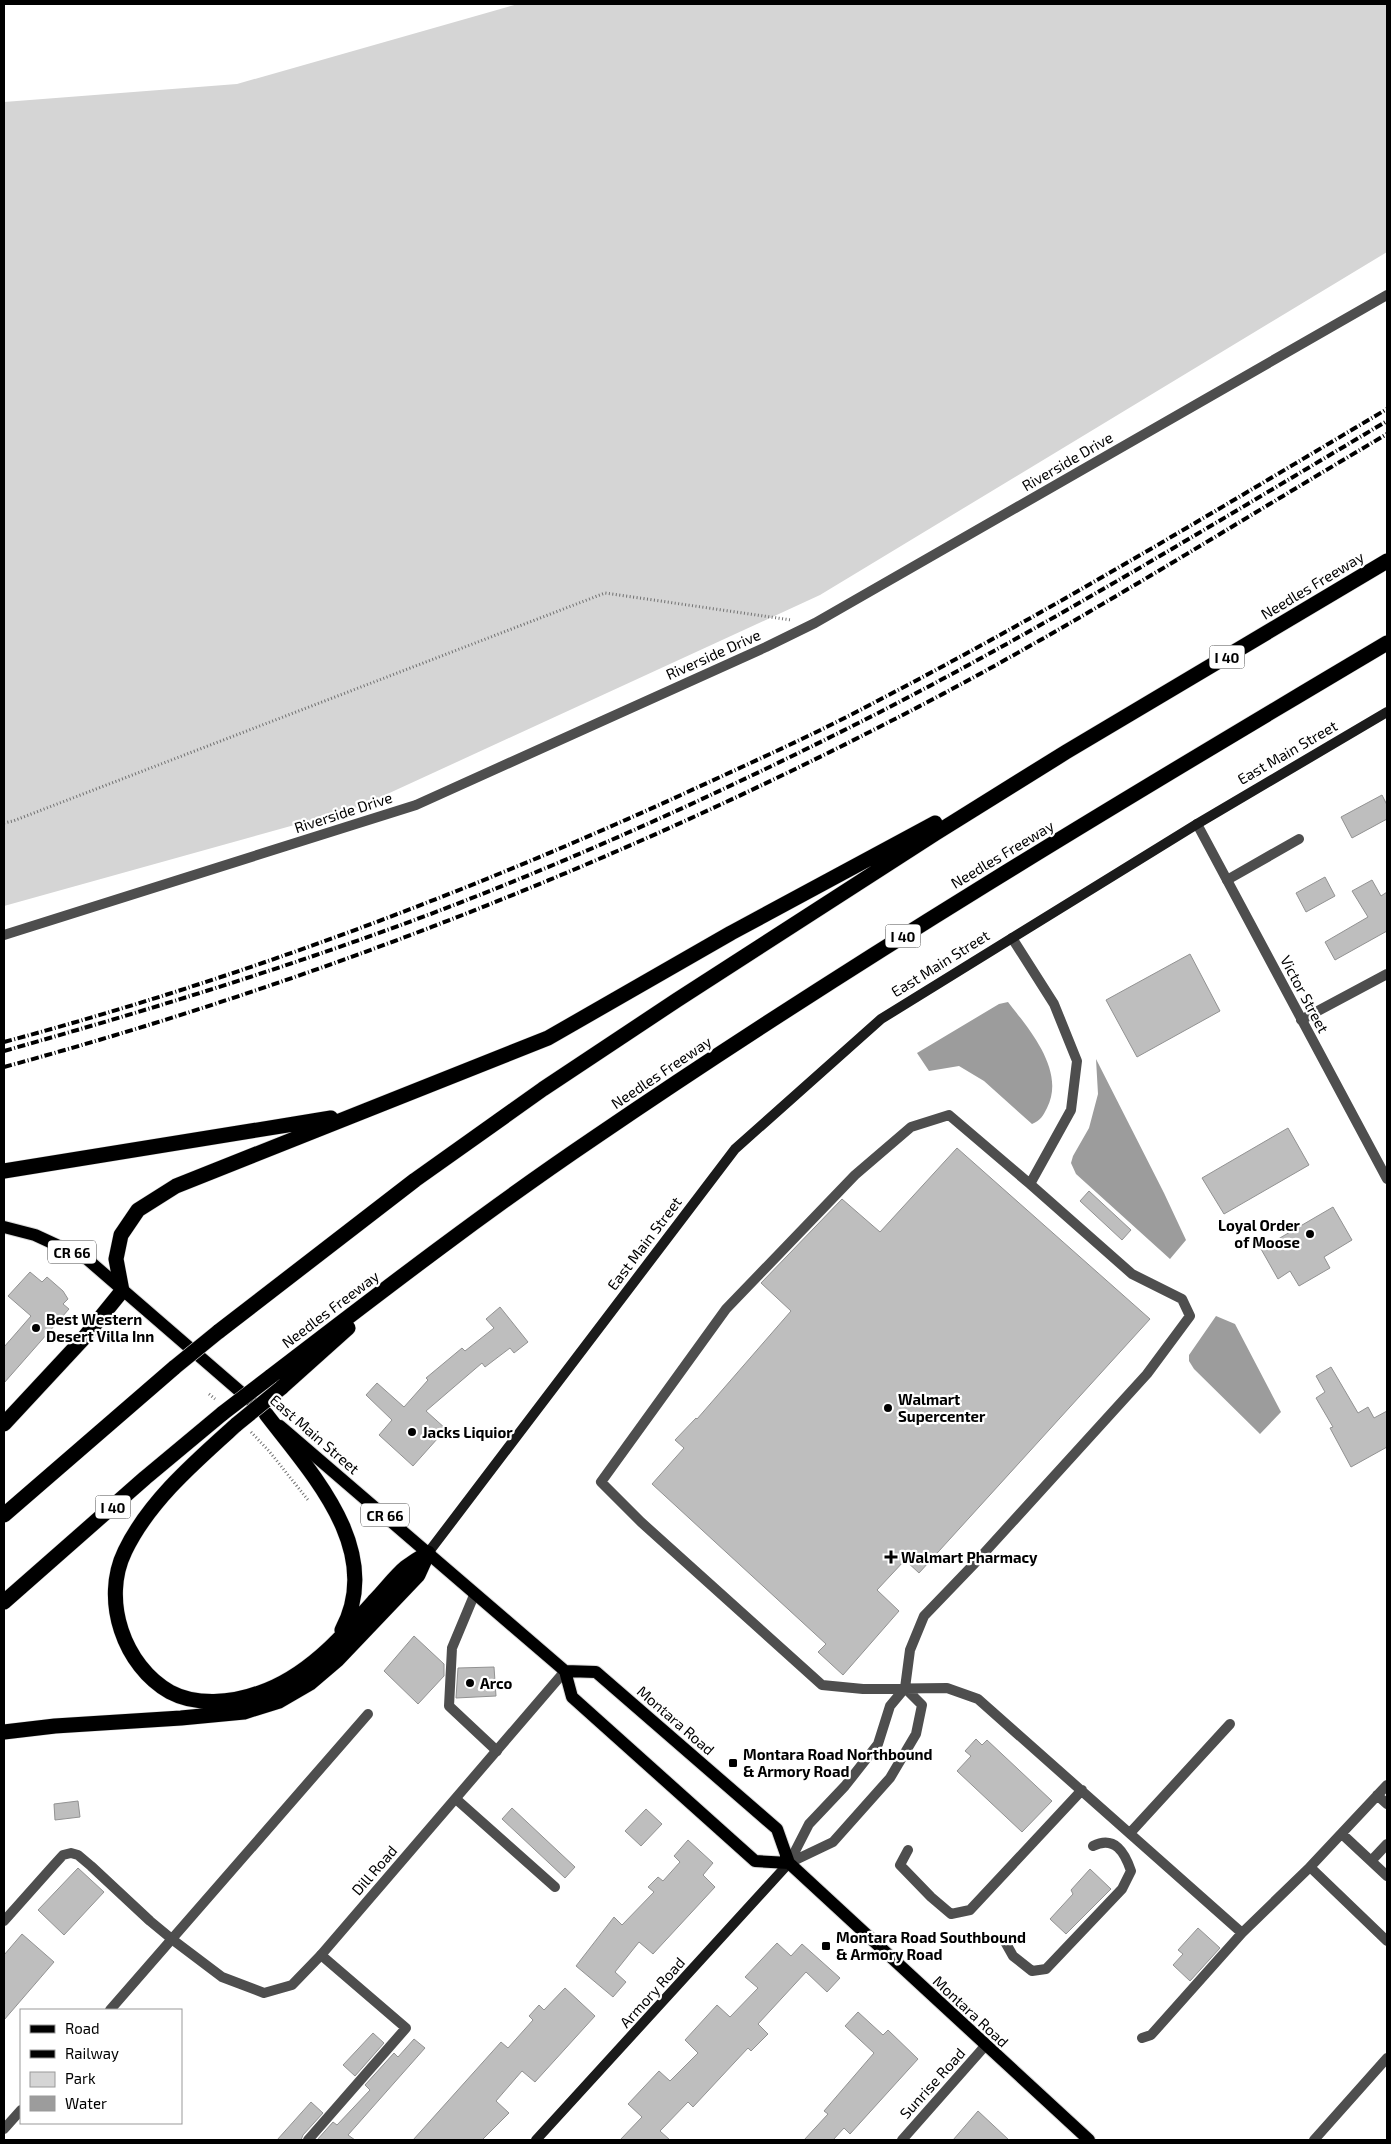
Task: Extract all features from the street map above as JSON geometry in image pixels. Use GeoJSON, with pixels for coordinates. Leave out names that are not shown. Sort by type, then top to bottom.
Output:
{"type":"FeatureCollection","features":[{"type":"Feature","properties":{"kind":"highway","name":"Needles Freeway"},"geometry":{"type":"LineString","coordinates":[[4,1515],[218,1332],[415,1180],[542,1089],[807,916],[1066,752],[1387,561]]}},
{"type":"Feature","properties":{"kind":"highway","name":"Needles Freeway"},"geometry":{"type":"LineString","coordinates":[[4,1602],[145,1478],[220,1406],[270,1377],[433,1252],[600,1134],[893,942],[995,878],[1387,643]]}},
{"type":"Feature","properties":{"kind":"highway"},"geometry":{"type":"LineString","coordinates":[[4,1424],[83,1339],[122,1291],[116,1259],[121,1234],[138,1210],[176,1186],[548,1038],[731,933],[1066,752]]}},
{"type":"Feature","properties":{"kind":"highway"},"geometry":{"type":"LineString","coordinates":[[4,1171],[359,1113]]}},
{"type":"Feature","properties":{"kind":"highway"},"geometry":{"type":"LineString","coordinates":[[428,1553],[405,1568],[315,1661],[288,1680],[258,1694],[228,1701],[201,1701],[171,1693],[148,1675],[131,1653],[119,1625],[115,1596],[124,1552],[138,1526],[161,1498],[243,1427],[281,1388],[433,1252]]}},
{"type":"Feature","properties":{"kind":"highway"},"geometry":{"type":"LineString","coordinates":[[266,1414],[326,1494],[351,1546],[356,1577],[355,1599],[347,1621],[335,1642]]}},
{"type":"Feature","properties":{"kind":"highway"},"geometry":{"type":"LineString","coordinates":[[4,1732],[55,1726],[244,1712],[279,1701],[310,1683],[337,1660],[418,1575],[428,1553]]}},
{"type":"Feature","properties":{"kind":"main road","name":"East Main Street"},"geometry":{"type":"LineString","coordinates":[[4,1227],[35,1235],[87,1259],[428,1553]]}},
{"type":"Feature","properties":{"kind":"main road"},"geometry":{"type":"LineString","coordinates":[[428,1553],[565,1671],[572,1696],[755,1861],[789,1863]]}},
{"type":"Feature","properties":{"kind":"main road","name":"Montara Road"},"geometry":{"type":"LineString","coordinates":[[565,1671],[596,1672],[777,1829],[789,1863],[1089,2140]]}},
{"type":"Feature","properties":{"kind":"street","name":"Riverside Drive"},"geometry":{"type":"LineString","coordinates":[[4,935],[416,805],[815,623],[1387,295]]}},
{"type":"Feature","properties":{"kind":"street","name":"East Main Street"},"geometry":{"type":"LineString","coordinates":[[428,1553],[735,1149],[881,1019],[1197,824],[1387,712]]}},
{"type":"Feature","properties":{"kind":"street","name":"Victor Street"},"geometry":{"type":"LineString","coordinates":[[1197,824],[1387,1179]]}},
{"type":"Feature","properties":{"kind":"street"},"geometry":{"type":"LineString","coordinates":[[1226,880],[1299,839]]}},
{"type":"Feature","properties":{"kind":"street"},"geometry":{"type":"LineString","coordinates":[[1012,938],[1054,1004],[1076,1061],[1072,1110],[1030,1184]]}},
{"type":"Feature","properties":{"kind":"street"},"geometry":{"type":"LineString","coordinates":[[1302,1020],[1387,974]]}},
{"type":"Feature","properties":{"kind":"street"},"geometry":{"type":"LineString","coordinates":[[789,1863],[809,1824],[844,1786],[878,1744],[890,1706],[905,1688],[910,1650],[924,1616],[975,1563],[1147,1374],[1190,1316],[1182,1299],[1132,1274],[949,1115],[911,1127],[855,1175],[726,1309],[601,1482],[640,1522],[822,1685],[863,1689],[905,1688],[947,1688],[978,1699],[1242,1933]]}},
{"type":"Feature","properties":{"kind":"street"},"geometry":{"type":"LineString","coordinates":[[475,1593],[452,1648],[449,1706],[497,1751]]}},
{"type":"Feature","properties":{"kind":"street","name":"Dill Road"},"geometry":{"type":"LineString","coordinates":[[4,1920],[63,1855],[71,1853],[78,1855],[150,1921],[222,1977],[264,1993],[292,1985],[321,1955],[565,1671]]}},
{"type":"Feature","properties":{"kind":"street"},"geometry":{"type":"LineString","coordinates":[[789,1863],[833,1842],[890,1778],[916,1734],[922,1705],[905,1688]]}},
{"type":"Feature","properties":{"kind":"street"},"geometry":{"type":"LineString","coordinates":[[111,2009],[368,1714]]}},
{"type":"Feature","properties":{"kind":"street"},"geometry":{"type":"LineString","coordinates":[[1130,1833],[1230,1724]]}},
{"type":"Feature","properties":{"kind":"street"},"geometry":{"type":"LineString","coordinates":[[1142,2038],[1150,2035],[1242,1933],[1310,1867],[1387,1784]]}},
{"type":"Feature","properties":{"kind":"street"},"geometry":{"type":"LineString","coordinates":[[908,1850],[900,1865],[931,1897],[951,1914],[970,1910],[1082,1790]]}},
{"type":"Feature","properties":{"kind":"street"},"geometry":{"type":"LineString","coordinates":[[1377,1795],[1387,1804]]}},
{"type":"Feature","properties":{"kind":"street"},"geometry":{"type":"LineString","coordinates":[[456,1799],[555,1887]]}},
{"type":"Feature","properties":{"kind":"street"},"geometry":{"type":"LineString","coordinates":[[1342,1834],[1387,1876]]}},
{"type":"Feature","properties":{"kind":"street"},"geometry":{"type":"LineString","coordinates":[[1004,1940],[1013,1956],[1032,1971],[1046,1969],[1122,1889],[1131,1871],[1126,1856],[1114,1844],[1101,1842],[1093,1846]]}},
{"type":"Feature","properties":{"kind":"street"},"geometry":{"type":"LineString","coordinates":[[1371,1861],[1387,1844]]}},
{"type":"Feature","properties":{"kind":"street","name":"Armory Road"},"geometry":{"type":"LineString","coordinates":[[536,2140],[789,1863]]}},
{"type":"Feature","properties":{"kind":"street"},"geometry":{"type":"LineString","coordinates":[[1310,1867],[1387,1941]]}},
{"type":"Feature","properties":{"kind":"street"},"geometry":{"type":"LineString","coordinates":[[308,2140],[406,2028],[321,1955]]}},
{"type":"Feature","properties":{"kind":"street","name":"Sunrise Road"},"geometry":{"type":"LineString","coordinates":[[902,2140],[985,2046]]}},
{"type":"Feature","properties":{"kind":"street"},"geometry":{"type":"LineString","coordinates":[[1314,2140],[1387,2058]]}},
{"type":"Feature","properties":{"kind":"street"},"geometry":{"type":"LineString","coordinates":[[4,2129],[20,2111]]}},
{"type":"Feature","properties":{"kind":"path"},"geometry":{"type":"LineString","coordinates":[[4,823],[605,592],[815,623]]}},
{"type":"Feature","properties":{"kind":"path"},"geometry":{"type":"LineString","coordinates":[[209,1394],[220,1406]]}},
{"type":"Feature","properties":{"kind":"path"},"geometry":{"type":"LineString","coordinates":[[243,1427],[269,1451],[314,1507]]}},
{"type":"Feature","properties":{"kind":"green space"},"geometry":{"type":"Polygon","coordinates":[[[518,4],[1387,4],[1387,252],[820,595],[359,807],[4,906],[4,102],[237,84],[518,4]]]}},
{"type":"Feature","properties":{"kind":"water"},"geometry":{"type":"Polygon","coordinates":[[[1008,1002],[1035,1038],[1049,1065],[1052,1080],[1052,1094],[1047,1108],[1038,1121],[1032,1124],[984,1081],[959,1066],[929,1071],[917,1053],[999,1004],[1008,1002]]]}},
{"type":"Feature","properties":{"kind":"water"},"geometry":{"type":"Polygon","coordinates":[[[1096,1059],[1186,1240],[1170,1259],[1076,1174],[1071,1163],[1089,1128],[1098,1094],[1096,1059]]]}},
{"type":"Feature","properties":{"kind":"water"},"geometry":{"type":"Polygon","coordinates":[[[1216,1316],[1235,1324],[1281,1412],[1260,1434],[1194,1369],[1189,1361],[1189,1355],[1216,1316]]]}},
{"type":"Feature","properties":{"kind":"building"},"geometry":{"type":"Polygon","coordinates":[[[1382,795],[1387,805],[1387,819],[1352,838],[1341,817],[1382,795]]]}},
{"type":"Feature","properties":{"kind":"building"},"geometry":{"type":"Polygon","coordinates":[[[1325,877],[1335,896],[1306,912],[1296,893],[1325,877]]]}},
{"type":"Feature","properties":{"kind":"building"},"geometry":{"type":"Polygon","coordinates":[[[1372,880],[1381,896],[1387,892],[1387,931],[1335,960],[1325,942],[1368,917],[1352,891],[1372,880]]]}},
{"type":"Feature","properties":{"kind":"building"},"geometry":{"type":"Polygon","coordinates":[[[1190,954],[1220,1011],[1137,1057],[1106,1000],[1190,954]]]}},
{"type":"Feature","properties":{"kind":"building"},"geometry":{"type":"Polygon","coordinates":[[[1288,1128],[1309,1165],[1224,1214],[1202,1178],[1288,1128]]]}},
{"type":"Feature","properties":{"kind":"building","name":"Walmart Supercenter"},"geometry":{"type":"Polygon","coordinates":[[[957,1148],[1150,1319],[919,1573],[905,1560],[877,1590],[899,1611],[843,1675],[818,1652],[826,1644],[652,1484],[684,1448],[675,1440],[697,1419],[791,1311],[761,1283],[842,1199],[880,1232],[957,1148]]]}},
{"type":"Feature","properties":{"kind":"building"},"geometry":{"type":"Polygon","coordinates":[[[1089,1191],[1131,1230],[1122,1240],[1080,1201],[1089,1191]]]}},
{"type":"Feature","properties":{"kind":"building"},"geometry":{"type":"Polygon","coordinates":[[[1333,1207],[1352,1240],[1324,1257],[1330,1268],[1299,1286],[1290,1271],[1278,1279],[1261,1249],[1333,1207]]]}},
{"type":"Feature","properties":{"kind":"building","name":"Best Western Desert Villa Inn"},"geometry":{"type":"Polygon","coordinates":[[[30,1272],[42,1282],[47,1277],[63,1291],[68,1299],[63,1304],[69,1309],[4,1383],[4,1347],[31,1316],[8,1296],[30,1272]]]}},
{"type":"Feature","properties":{"kind":"building"},"geometry":{"type":"Polygon","coordinates":[[[500,1307],[528,1342],[514,1353],[510,1348],[485,1367],[482,1363],[426,1411],[446,1429],[413,1466],[379,1435],[392,1420],[366,1395],[377,1383],[404,1407],[428,1380],[426,1378],[462,1348],[465,1351],[494,1328],[486,1319],[500,1307]]]}},
{"type":"Feature","properties":{"kind":"building"},"geometry":{"type":"Polygon","coordinates":[[[1331,1367],[1358,1413],[1368,1407],[1374,1418],[1387,1411],[1387,1447],[1351,1467],[1330,1428],[1333,1427],[1316,1398],[1325,1392],[1316,1376],[1331,1367]]]}},
{"type":"Feature","properties":{"kind":"building"},"geometry":{"type":"Polygon","coordinates":[[[414,1636],[444,1664],[444,1676],[418,1704],[384,1671],[414,1636]]]}},
{"type":"Feature","properties":{"kind":"building"},"geometry":{"type":"Polygon","coordinates":[[[494,1667],[496,1696],[456,1698],[458,1668],[494,1667]]]}},
{"type":"Feature","properties":{"kind":"building"},"geometry":{"type":"Polygon","coordinates":[[[976,1739],[982,1745],[987,1740],[1052,1801],[1022,1832],[957,1771],[971,1756],[965,1751],[976,1739]]]}},
{"type":"Feature","properties":{"kind":"building"},"geometry":{"type":"Polygon","coordinates":[[[78,1801],[80,1817],[55,1820],[54,1804],[78,1801]]]}},
{"type":"Feature","properties":{"kind":"building"},"geometry":{"type":"Polygon","coordinates":[[[512,1808],[575,1867],[565,1878],[502,1819],[512,1808]]]}},
{"type":"Feature","properties":{"kind":"building"},"geometry":{"type":"Polygon","coordinates":[[[646,1809],[662,1824],[641,1846],[625,1831],[646,1809]]]}},
{"type":"Feature","properties":{"kind":"building"},"geometry":{"type":"Polygon","coordinates":[[[688,1840],[713,1863],[703,1875],[715,1887],[653,1954],[639,1942],[615,1972],[626,1982],[613,1997],[576,1966],[614,1917],[622,1925],[654,1892],[648,1887],[658,1877],[663,1881],[680,1862],[674,1856],[688,1840]]]}},
{"type":"Feature","properties":{"kind":"building"},"geometry":{"type":"Polygon","coordinates":[[[78,1868],[104,1892],[64,1935],[38,1910],[78,1868]]]}},
{"type":"Feature","properties":{"kind":"building"},"geometry":{"type":"Polygon","coordinates":[[[1090,1869],[1111,1889],[1066,1934],[1050,1919],[1073,1894],[1071,1890],[1090,1869]]]}},
{"type":"Feature","properties":{"kind":"building"},"geometry":{"type":"Polygon","coordinates":[[[1198,1928],[1220,1948],[1190,1981],[1173,1965],[1183,1954],[1178,1950],[1198,1928]]]}},
{"type":"Feature","properties":{"kind":"building"},"geometry":{"type":"Polygon","coordinates":[[[22,1934],[54,1962],[4,2020],[4,1955],[22,1934]]]}},
{"type":"Feature","properties":{"kind":"building"},"geometry":{"type":"Polygon","coordinates":[[[777,1943],[791,1956],[802,1944],[840,1978],[827,1992],[806,1972],[758,2024],[768,2034],[751,2051],[748,2048],[693,2107],[688,2102],[660,2131],[670,2140],[620,2140],[642,2117],[628,2104],[659,2071],[670,2081],[698,2053],[685,2040],[717,2005],[730,2017],[758,1988],[745,1977],[777,1943]]]}},
{"type":"Feature","properties":{"kind":"building"},"geometry":{"type":"Polygon","coordinates":[[[565,1988],[595,2016],[535,2082],[522,2071],[496,2101],[509,2113],[482,2140],[413,2140],[501,2042],[508,2048],[533,2020],[529,2016],[539,2005],[544,2010],[565,1988]]]}},
{"type":"Feature","properties":{"kind":"building"},"geometry":{"type":"Polygon","coordinates":[[[858,2012],[883,2035],[888,2030],[918,2059],[850,2134],[844,2128],[833,2140],[804,2140],[828,2114],[824,2111],[874,2053],[845,2026],[858,2012]]]}},
{"type":"Feature","properties":{"kind":"building"},"geometry":{"type":"Polygon","coordinates":[[[373,2033],[384,2043],[355,2076],[343,2065],[373,2033]]]}},
{"type":"Feature","properties":{"kind":"building"},"geometry":{"type":"Polygon","coordinates":[[[414,2039],[425,2048],[348,2135],[355,2140],[317,2140],[333,2122],[337,2125],[370,2090],[365,2085],[394,2053],[398,2057],[414,2039]]]}},
{"type":"Feature","properties":{"kind":"building"},"geometry":{"type":"Polygon","coordinates":[[[311,2102],[323,2113],[303,2135],[301,2140],[277,2140],[311,2102]]]}},
{"type":"Feature","properties":{"kind":"building"},"geometry":{"type":"Polygon","coordinates":[[[978,2111],[1009,2140],[953,2140],[978,2111]]]}},
{"type":"Feature","properties":{"kind":"railway"},"geometry":{"type":"LineString","coordinates":[[4,1042],[91,1018],[262,963],[432,901],[599,832],[782,749],[1010,630],[1387,409]]}},
{"type":"Feature","properties":{"kind":"railway"},"geometry":{"type":"LineString","coordinates":[[4,1051],[184,998],[362,939],[494,889],[626,834],[819,743],[946,677],[1136,570],[1387,421]]}},
{"type":"Feature","properties":{"kind":"railway"},"geometry":{"type":"LineString","coordinates":[[4,1067],[118,1034],[344,960],[456,918],[566,873],[675,825],[783,775],[953,689],[1140,582],[1387,434]]}},
{"type":"Feature","properties":{"kind":"place","name":"Loyal Order of Moose"},"geometry":{"type":"Point","coordinates":[1310,1234]}},
{"type":"Feature","properties":{"kind":"place","name":"Best Western Desert Villa Inn"},"geometry":{"type":"Point","coordinates":[36,1328]}},
{"type":"Feature","properties":{"kind":"place","name":"Walmart Supercenter"},"geometry":{"type":"Point","coordinates":[888,1408]}},
{"type":"Feature","properties":{"kind":"place","name":"Jacks Liquior"},"geometry":{"type":"Point","coordinates":[412,1432]}},
{"type":"Feature","properties":{"kind":"place","name":"Walmart Pharmacy"},"geometry":{"type":"Point","coordinates":[891,1557]}},
{"type":"Feature","properties":{"kind":"place","name":"Arco"},"geometry":{"type":"Point","coordinates":[470,1683]}},
{"type":"Feature","properties":{"kind":"place","name":"Montara Road Northbound & Armory Road"},"geometry":{"type":"Point","coordinates":[733,1763]}},
{"type":"Feature","properties":{"kind":"place","name":"Montara Road Southbound & Armory Road"},"geometry":{"type":"Point","coordinates":[826,1946]}}]}
